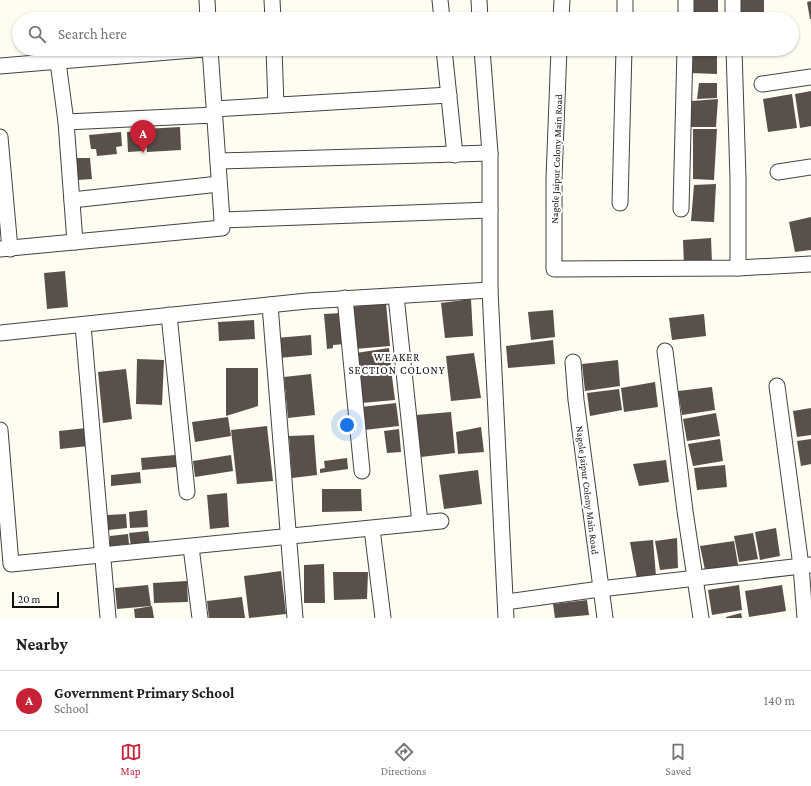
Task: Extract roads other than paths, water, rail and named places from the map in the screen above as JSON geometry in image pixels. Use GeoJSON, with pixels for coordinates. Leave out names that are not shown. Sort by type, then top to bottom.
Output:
{"type":"FeatureCollection","features":[{"type":"Feature","properties":{"kind":"street"},"geometry":{"type":"LineString","coordinates":[[207,0],[208,12]]}},
{"type":"Feature","properties":{"kind":"street"},"geometry":{"type":"LineString","coordinates":[[272,0],[273,12]]}},
{"type":"Feature","properties":{"kind":"street"},"geometry":{"type":"LineString","coordinates":[[440,0],[441,12]]}},
{"type":"Feature","properties":{"kind":"street"},"geometry":{"type":"LineString","coordinates":[[479,0],[480,12]]}},
{"type":"Feature","properties":{"kind":"street"},"geometry":{"type":"LineString","coordinates":[[561,12],[562,0]]}},
{"type":"Feature","properties":{"kind":"street"},"geometry":{"type":"LineString","coordinates":[[625,0],[625,12]]}},
{"type":"Feature","properties":{"kind":"street"},"geometry":{"type":"LineString","coordinates":[[686,0],[686,12]]}},
{"type":"Feature","properties":{"kind":"street"},"geometry":{"type":"LineString","coordinates":[[733,0],[733,12]]}},
{"type":"Feature","properties":{"kind":"street"},"geometry":{"type":"LineString","coordinates":[[0,66],[126,56]]}},
{"type":"Feature","properties":{"kind":"street"},"geometry":{"type":"LineString","coordinates":[[0,137],[5,249],[222,228],[210,56]]}},
{"type":"Feature","properties":{"kind":"street"},"geometry":{"type":"LineString","coordinates":[[274,56],[276,105]]}},
{"type":"Feature","properties":{"kind":"street"},"geometry":{"type":"LineString","coordinates":[[445,56],[455,155]]}},
{"type":"Feature","properties":{"kind":"street"},"geometry":{"type":"LineString","coordinates":[[483,56],[490,153],[490,290],[506,618]]}},
{"type":"Feature","properties":{"kind":"street","name":"Nagole Jaipur Colony Main Road"},"geometry":{"type":"LineString","coordinates":[[559,56],[554,178],[554,269],[738,268]]}},
{"type":"Feature","properties":{"kind":"street"},"geometry":{"type":"LineString","coordinates":[[620,203],[624,56]]}},
{"type":"Feature","properties":{"kind":"street"},"geometry":{"type":"LineString","coordinates":[[680,209],[685,56]]}},
{"type":"Feature","properties":{"kind":"street"},"geometry":{"type":"LineString","coordinates":[[734,56],[738,179],[738,268],[811,264]]}},
{"type":"Feature","properties":{"kind":"street"},"geometry":{"type":"LineString","coordinates":[[58,62],[66,122],[75,242]]}},
{"type":"Feature","properties":{"kind":"street"},"geometry":{"type":"LineString","coordinates":[[762,84],[811,77]]}},
{"type":"Feature","properties":{"kind":"street"},"geometry":{"type":"LineString","coordinates":[[66,122],[214,112],[276,105],[449,95]]}},
{"type":"Feature","properties":{"kind":"street"},"geometry":{"type":"LineString","coordinates":[[218,161],[490,153]]}},
{"type":"Feature","properties":{"kind":"street"},"geometry":{"type":"LineString","coordinates":[[778,172],[811,167]]}},
{"type":"Feature","properties":{"kind":"street"},"geometry":{"type":"LineString","coordinates":[[72,200],[220,184]]}},
{"type":"Feature","properties":{"kind":"street"},"geometry":{"type":"LineString","coordinates":[[222,220],[490,210]]}},
{"type":"Feature","properties":{"kind":"street"},"geometry":{"type":"LineString","coordinates":[[0,333],[345,298],[490,290]]}},
{"type":"Feature","properties":{"kind":"street"},"geometry":{"type":"LineString","coordinates":[[396,296],[420,523]]}},
{"type":"Feature","properties":{"kind":"street"},"geometry":{"type":"LineString","coordinates":[[345,298],[362,471]]}},
{"type":"Feature","properties":{"kind":"street"},"geometry":{"type":"LineString","coordinates":[[270,305],[287,535],[295,618]]}},
{"type":"Feature","properties":{"kind":"street"},"geometry":{"type":"LineString","coordinates":[[168,315],[187,492]]}},
{"type":"Feature","properties":{"kind":"street"},"geometry":{"type":"LineString","coordinates":[[84,325],[108,618]]}},
{"type":"Feature","properties":{"kind":"street"},"geometry":{"type":"LineString","coordinates":[[665,351],[685,511],[701,618]]}},
{"type":"Feature","properties":{"kind":"street","name":"Nagole Jaipur Colony Main Road"},"geometry":{"type":"LineString","coordinates":[[573,362],[600,589],[605,618]]}},
{"type":"Feature","properties":{"kind":"street"},"geometry":{"type":"LineString","coordinates":[[777,386],[806,565],[805,618]]}},
{"type":"Feature","properties":{"kind":"street"},"geometry":{"type":"LineString","coordinates":[[0,430],[6,565],[103,554],[191,547],[287,535],[372,529],[441,521]]}},
{"type":"Feature","properties":{"kind":"street"},"geometry":{"type":"LineString","coordinates":[[372,529],[383,618]]}},
{"type":"Feature","properties":{"kind":"street"},"geometry":{"type":"LineString","coordinates":[[191,547],[200,618]]}},
{"type":"Feature","properties":{"kind":"street"},"geometry":{"type":"LineString","coordinates":[[506,602],[600,589],[806,565]]}},
{"type":"Feature","properties":{"kind":"place","name":"Government Primary School"},"geometry":{"type":"Point","coordinates":[143,153]}},
{"type":"Feature","properties":{"kind":"district","name":"WEAKER SECTION COLONY"},"geometry":{"type":"Point","coordinates":[397,363]}}]}
